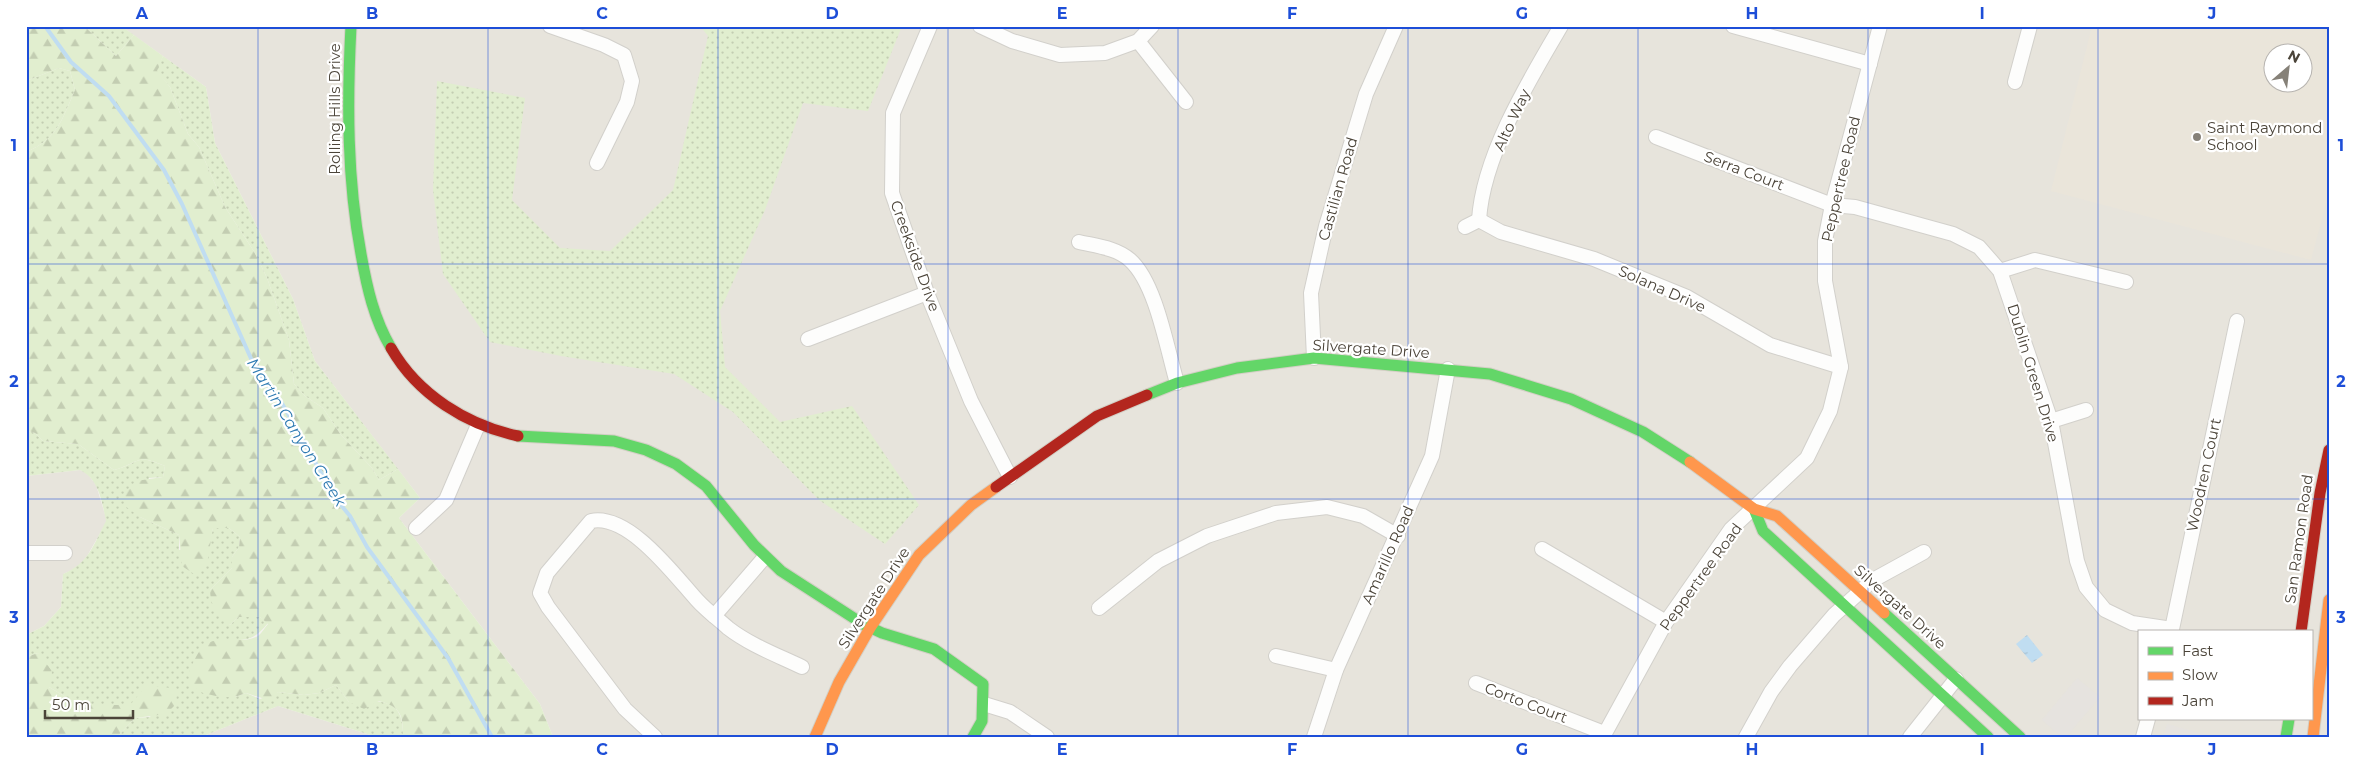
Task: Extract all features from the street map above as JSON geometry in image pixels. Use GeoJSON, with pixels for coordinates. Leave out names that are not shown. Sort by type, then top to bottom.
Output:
{"type":"FeatureCollection","features":[{"type":"Feature","properties":{"kind":"street","name":"Rolling Hills Drive"},"geometry":{"type":"LineString","coordinates":[[351,26],[348,154],[354,221],[371,299],[383,334],[416,380],[444,406],[478,425],[510,435],[533,438],[594,438],[620,441],[649,451],[679,465],[707,487],[727,509],[764,558],[782,572],[870,628],[930,647],[983,684],[984,704]]}},
{"type":"Feature","properties":{"kind":"street"},"geometry":{"type":"LineString","coordinates":[[550,26],[604,45],[624,55],[632,81],[627,102],[597,163]]}},
{"type":"Feature","properties":{"kind":"street","name":"Creekside Drive"},"geometry":{"type":"LineString","coordinates":[[930,26],[893,113],[892,193],[927,293],[971,401],[1010,477]]}},
{"type":"Feature","properties":{"kind":"street"},"geometry":{"type":"LineString","coordinates":[[980,26],[1012,41],[1060,55],[1105,53],[1138,41],[1152,26]]}},
{"type":"Feature","properties":{"kind":"street","name":"Castilian Road"},"geometry":{"type":"LineString","coordinates":[[1314,358],[1311,293],[1326,226],[1366,94],[1396,26]]}},
{"type":"Feature","properties":{"kind":"street","name":"Alto Way"},"geometry":{"type":"LineString","coordinates":[[1479,220],[1481,196],[1510,118],[1561,26]]}},
{"type":"Feature","properties":{"kind":"street"},"geometry":{"type":"LineString","coordinates":[[1733,26],[1870,64]]}},
{"type":"Feature","properties":{"kind":"street","name":"Peppertree Road"},"geometry":{"type":"LineString","coordinates":[[1604,735],[1666,622],[1731,529],[1806,458],[1830,411],[1841,367],[1825,282],[1825,241],[1832,205],[1880,26]]}},
{"type":"Feature","properties":{"kind":"street"},"geometry":{"type":"LineString","coordinates":[[2015,82],[2030,26]]}},
{"type":"Feature","properties":{"kind":"street"},"geometry":{"type":"LineString","coordinates":[[1138,41],[1186,102]]}},
{"type":"Feature","properties":{"kind":"street","name":"Serra Court"},"geometry":{"type":"LineString","coordinates":[[1656,137],[1832,205]]}},
{"type":"Feature","properties":{"kind":"street","name":"Dublin Green Drive"},"geometry":{"type":"LineString","coordinates":[[1832,205],[1855,207],[1954,234],[1979,247],[2000,271],[2050,421],[2077,561],[2086,587],[2105,610],[2132,623],[2166,630]]}},
{"type":"Feature","properties":{"kind":"street"},"geometry":{"type":"LineString","coordinates":[[1465,227],[1479,220]]}},
{"type":"Feature","properties":{"kind":"street","name":"Solana Drive"},"geometry":{"type":"LineString","coordinates":[[1479,220],[1501,232],[1594,259],[1687,297],[1770,345],[1841,367]]}},
{"type":"Feature","properties":{"kind":"street"},"geometry":{"type":"LineString","coordinates":[[1079,242],[1108,248],[1130,260],[1149,285],[1177,383]]}},
{"type":"Feature","properties":{"kind":"street"},"geometry":{"type":"LineString","coordinates":[[2000,271],[2035,260],[2126,282]]}},
{"type":"Feature","properties":{"kind":"street"},"geometry":{"type":"LineString","coordinates":[[808,339],[927,293]]}},
{"type":"Feature","properties":{"kind":"street","name":"Woodren Court"},"geometry":{"type":"LineString","coordinates":[[2171,630],[2237,321]]}},
{"type":"Feature","properties":{"kind":"street","name":"Silvergate Drive"},"geometry":{"type":"LineString","coordinates":[[815,737],[839,682],[870,628],[919,555],[971,505],[1097,416],[1177,383],[1237,368],[1314,358],[1490,374],[1572,399],[1610,415],[1676,451],[1754,509],[1778,516],[2020,737]]}},
{"type":"Feature","properties":{"kind":"street","name":"Amarillo Road"},"geometry":{"type":"LineString","coordinates":[[1314,737],[1336,670],[1398,536],[1432,456],[1448,369]]}},
{"type":"Feature","properties":{"kind":"street"},"geometry":{"type":"LineString","coordinates":[[2050,421],[2086,410]]}},
{"type":"Feature","properties":{"kind":"street"},"geometry":{"type":"LineString","coordinates":[[416,528],[446,500],[478,425]]}},
{"type":"Feature","properties":{"kind":"street","name":"San Ramon Road"},"geometry":{"type":"LineString","coordinates":[[2301,630],[2320,493],[2329,450]]}},
{"type":"Feature","properties":{"kind":"street"},"geometry":{"type":"LineString","coordinates":[[1099,608],[1158,561],[1208,536],[1276,513],[1327,507],[1363,516],[1398,536]]}},
{"type":"Feature","properties":{"kind":"street","name":"Silvergate Drive"},"geometry":{"type":"LineString","coordinates":[[1754,509],[1763,531],[1988,737]]}},
{"type":"Feature","properties":{"kind":"street"},"geometry":{"type":"LineString","coordinates":[[655,737],[624,709],[548,607],[540,593],[547,573],[591,521],[601,519],[616,526],[650,548],[714,616],[752,643],[802,667]]}},
{"type":"Feature","properties":{"kind":"street"},"geometry":{"type":"LineString","coordinates":[[1542,549],[1666,622]]}},
{"type":"Feature","properties":{"kind":"street"},"geometry":{"type":"LineString","coordinates":[[1746,737],[1771,692],[1790,666],[1834,615],[1873,580],[1924,552]]}},
{"type":"Feature","properties":{"kind":"street"},"geometry":{"type":"LineString","coordinates":[[26,553],[65,553]]}},
{"type":"Feature","properties":{"kind":"street"},"geometry":{"type":"LineString","coordinates":[[714,616],[764,558]]}},
{"type":"Feature","properties":{"kind":"street"},"geometry":{"type":"LineString","coordinates":[[2313,737],[2329,600]]}},
{"type":"Feature","properties":{"kind":"street"},"geometry":{"type":"LineString","coordinates":[[1276,656],[1336,670]]}},
{"type":"Feature","properties":{"kind":"street"},"geometry":{"type":"LineString","coordinates":[[1910,737],[1956,679]]}},
{"type":"Feature","properties":{"kind":"street","name":"Corto Court"},"geometry":{"type":"LineString","coordinates":[[1476,683],[1604,735]]}},
{"type":"Feature","properties":{"kind":"street"},"geometry":{"type":"LineString","coordinates":[[973,737],[982,721],[984,704],[1010,712],[1047,737]]}},
{"type":"Feature","properties":{"kind":"street"},"geometry":{"type":"LineString","coordinates":[[2143,737],[2148,720]]}},
{"type":"Feature","properties":{"kind":"street"},"geometry":{"type":"LineString","coordinates":[[2286,737],[2289,720]]}},
{"type":"Feature","properties":{"kind":"shaded area"},"geometry":{"type":"Polygon","coordinates":[[[121,26],[2329,26],[2329,737],[553,737],[540,704],[399,518],[420,498],[315,361],[293,299],[215,143],[206,87],[121,26]]]}},
{"type":"Feature","properties":{"kind":"shaded area","name":"Saint Raymond School"},"geometry":{"type":"Polygon","coordinates":[[[2092,26],[2329,26],[2329,192],[2311,260],[2051,191],[2092,26]]]}},
{"type":"Feature","properties":{"kind":"shaded area"},"geometry":{"type":"Polygon","coordinates":[[[80,470],[87,473],[96,485],[107,521],[87,556],[77,568],[63,574],[61,607],[44,626],[26,635],[26,476],[80,470]]]}},
{"type":"Feature","properties":{"kind":"shaded area"},"geometry":{"type":"Polygon","coordinates":[[[2077,678],[2100,697],[2066,737],[2062,737],[2042,720],[2077,678]]]}},
{"type":"Feature","properties":{"kind":"shaded area"},"geometry":{"type":"Polygon","coordinates":[[[278,706],[377,737],[201,737],[278,706]]]}},
{"type":"Feature","properties":{"kind":"shaded area"},"geometry":{"type":"Polygon","coordinates":[[[2167,724],[2215,737],[2163,737],[2167,724]]]}},
{"type":"Feature","properties":{"kind":"green space"},"geometry":{"type":"Polygon","coordinates":[[[26,26],[84,26],[116,56],[134,35],[163,56],[157,71],[170,87],[188,134],[199,147],[225,207],[255,253],[267,278],[289,340],[294,384],[305,396],[323,408],[341,435],[372,468],[379,480],[398,469],[420,498],[399,518],[540,704],[553,737],[403,737],[401,718],[396,709],[379,701],[364,709],[349,702],[336,685],[319,693],[304,695],[278,692],[268,700],[246,693],[235,697],[220,697],[203,693],[192,686],[188,675],[197,654],[206,644],[218,640],[252,639],[258,636],[268,624],[260,617],[238,617],[230,625],[218,614],[213,606],[210,590],[232,568],[232,557],[239,547],[240,537],[229,528],[213,528],[207,564],[194,574],[182,566],[179,535],[140,517],[125,506],[125,493],[136,481],[163,477],[165,466],[148,460],[138,460],[114,470],[78,444],[43,441],[35,433],[26,430],[26,152],[45,141],[58,127],[75,90],[70,71],[59,68],[26,81],[26,26]]]}},
{"type":"Feature","properties":{"kind":"green space"},"geometry":{"type":"Polygon","coordinates":[[[84,26],[121,26],[134,35],[116,56],[84,26]]]}},
{"type":"Feature","properties":{"kind":"green space"},"geometry":{"type":"Polygon","coordinates":[[[700,26],[902,26],[868,111],[803,103],[765,210],[720,311],[725,367],[780,422],[852,406],[919,505],[885,544],[819,500],[733,412],[674,374],[561,356],[490,342],[443,274],[433,190],[437,81],[525,98],[512,200],[560,248],[610,251],[673,190],[708,36],[700,26]]]}},
{"type":"Feature","properties":{"kind":"green space"},"geometry":{"type":"Polygon","coordinates":[[[163,56],[206,87],[215,143],[293,299],[315,361],[398,469],[379,480],[372,468],[341,435],[323,408],[305,396],[294,384],[289,340],[267,278],[255,253],[225,207],[199,147],[188,134],[170,87],[156,71],[163,56]]]}},
{"type":"Feature","properties":{"kind":"green space"},"geometry":{"type":"Polygon","coordinates":[[[59,68],[70,71],[75,90],[58,127],[45,141],[26,152],[26,81],[59,68]]]}},
{"type":"Feature","properties":{"kind":"green space"},"geometry":{"type":"Polygon","coordinates":[[[26,430],[35,433],[43,441],[78,444],[114,470],[138,460],[148,460],[165,466],[163,477],[149,478],[140,517],[179,535],[179,550],[209,545],[213,528],[229,528],[240,537],[239,547],[232,557],[232,568],[210,590],[230,625],[238,617],[260,617],[268,623],[258,634],[248,639],[222,640],[235,697],[246,693],[260,699],[278,692],[304,695],[319,693],[336,685],[349,702],[380,702],[395,708],[402,724],[403,737],[377,737],[278,706],[201,737],[117,737],[135,718],[151,717],[130,705],[79,705],[49,687],[38,653],[26,657],[26,635],[44,626],[61,607],[63,574],[79,565],[84,559],[94,545],[106,521],[96,485],[92,479],[80,470],[26,476],[26,430]]]}},
{"type":"Feature","properties":{"kind":"green space"},"geometry":{"type":"Polygon","coordinates":[[[38,653],[52,671],[49,687],[79,705],[130,705],[147,685],[178,689],[175,705],[166,714],[135,718],[117,737],[26,737],[26,657],[38,653]]]}},
{"type":"Feature","properties":{"kind":"water"},"geometry":{"type":"Polygon","coordinates":[[[2027,635],[2043,655],[2032,663],[2016,644],[2027,635]]]}},
{"type":"Feature","properties":{"kind":"waterway","name":"Martin Canyon Creek"},"geometry":{"type":"LineString","coordinates":[[45,26],[71,62],[109,96],[164,170],[182,204],[257,372],[280,400],[336,499],[350,516],[367,547],[448,658],[492,737]]}},
{"type":"Feature","properties":{"kind":"traffic: fast"},"geometry":{"type":"LineString","coordinates":[[351,26],[349,141],[356,226],[372,303],[380,326],[391,348]]}},
{"type":"Feature","properties":{"kind":"traffic: fast"},"geometry":{"type":"LineString","coordinates":[[1147,395],[1177,383],[1237,368],[1314,358],[1490,374],[1571,399],[1643,432],[1690,462]]}},
{"type":"Feature","properties":{"kind":"traffic: fast"},"geometry":{"type":"LineString","coordinates":[[518,436],[614,441],[646,450],[676,464],[706,486],[754,545],[781,571],[863,624],[882,633],[934,649],[983,684],[982,721],[973,737]]}},
{"type":"Feature","properties":{"kind":"traffic: fast"},"geometry":{"type":"LineString","coordinates":[[1754,509],[1763,531],[1988,737]]}},
{"type":"Feature","properties":{"kind":"traffic: fast"},"geometry":{"type":"LineString","coordinates":[[1884,613],[2020,737]]}},
{"type":"Feature","properties":{"kind":"traffic: fast"},"geometry":{"type":"LineString","coordinates":[[2286,737],[2289,720]]}},
{"type":"Feature","properties":{"kind":"traffic: slow"},"geometry":{"type":"LineString","coordinates":[[1690,462],[1754,509],[1777,516],[1884,613]]}},
{"type":"Feature","properties":{"kind":"traffic: slow"},"geometry":{"type":"LineString","coordinates":[[815,737],[839,682],[870,628],[919,555],[971,505],[996,487]]}},
{"type":"Feature","properties":{"kind":"traffic: slow"},"geometry":{"type":"LineString","coordinates":[[2313,737],[2329,600]]}},
{"type":"Feature","properties":{"kind":"traffic: jam"},"geometry":{"type":"LineString","coordinates":[[391,348],[415,380],[446,406],[480,424],[518,436]]}},
{"type":"Feature","properties":{"kind":"traffic: jam"},"geometry":{"type":"LineString","coordinates":[[996,487],[1097,416],[1147,395]]}},
{"type":"Feature","properties":{"kind":"traffic: jam"},"geometry":{"type":"LineString","coordinates":[[2301,630],[2320,493],[2329,450]]}},
{"type":"Feature","properties":{"kind":"place","name":"Saint Raymond School"},"geometry":{"type":"Point","coordinates":[2197,137]}}]}
